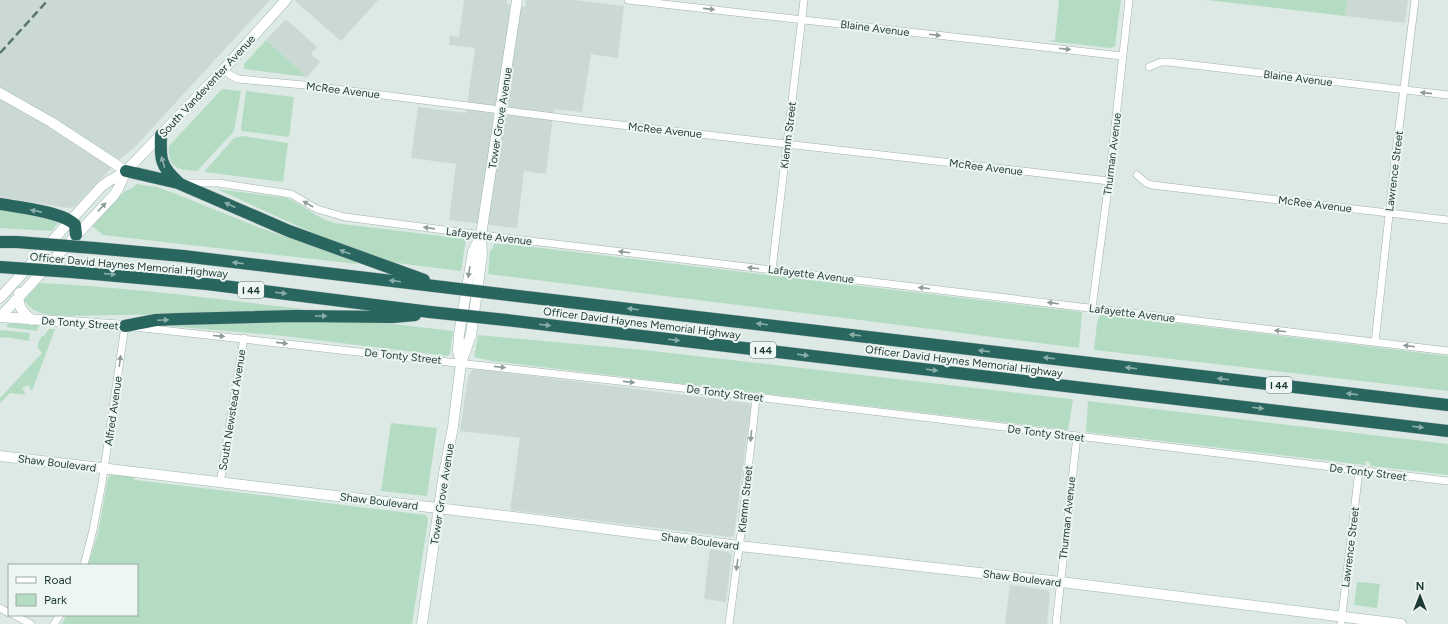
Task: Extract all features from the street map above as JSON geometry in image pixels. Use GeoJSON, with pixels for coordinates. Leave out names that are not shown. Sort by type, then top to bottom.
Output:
{"type":"FeatureCollection","features":[{"type":"Feature","properties":{"kind":"highway"},"geometry":{"type":"LineString","coordinates":[[161,135],[162,163],[178,183]]}},
{"type":"Feature","properties":{"kind":"highway"},"geometry":{"type":"LineString","coordinates":[[126,171],[178,183],[289,231],[363,259],[405,272],[434,286]]}},
{"type":"Feature","properties":{"kind":"highway"},"geometry":{"type":"LineString","coordinates":[[0,204],[60,216],[71,220],[75,224],[76,235]]}},
{"type":"Feature","properties":{"kind":"highway","name":"Officer David Haynes Memorial Highway"},"geometry":{"type":"LineString","coordinates":[[0,242],[17,242],[183,256],[1448,405]]}},
{"type":"Feature","properties":{"kind":"highway","name":"Officer David Haynes Memorial Highway"},"geometry":{"type":"LineString","coordinates":[[0,267],[192,283],[1448,431]]}},
{"type":"Feature","properties":{"kind":"highway"},"geometry":{"type":"LineString","coordinates":[[125,326],[156,320],[295,316],[393,317],[430,312]]}},
{"type":"Feature","properties":{"kind":"street","name":"South Vandeventer Avenue"},"geometry":{"type":"LineString","coordinates":[[0,298],[102,186],[109,180],[126,171],[223,70],[286,0]]}},
{"type":"Feature","properties":{"kind":"street","name":"Tower Grove Avenue"},"geometry":{"type":"LineString","coordinates":[[422,624],[439,508],[453,427],[461,363],[468,346],[472,327],[482,255],[481,235],[517,0]]}},
{"type":"Feature","properties":{"kind":"street","name":"Blaine Avenue"},"geometry":{"type":"LineString","coordinates":[[628,0],[1122,56]]}},
{"type":"Feature","properties":{"kind":"street","name":"Klemm Street"},"geometry":{"type":"LineString","coordinates":[[772,270],[804,0]]}},
{"type":"Feature","properties":{"kind":"street","name":"Thurman Avenue"},"geometry":{"type":"LineString","coordinates":[[1092,308],[1109,181],[1129,0]]}},
{"type":"Feature","properties":{"kind":"street","name":"Lawrence Street"},"geometry":{"type":"LineString","coordinates":[[1375,342],[1415,0]]}},
{"type":"Feature","properties":{"kind":"street","name":"Blaine Avenue"},"geometry":{"type":"LineString","coordinates":[[1149,67],[1161,62],[1168,62],[1448,95]]}},
{"type":"Feature","properties":{"kind":"street","name":"McRee Avenue"},"geometry":{"type":"LineString","coordinates":[[223,70],[238,79],[304,85],[501,110],[1109,181]]}},
{"type":"Feature","properties":{"kind":"street"},"geometry":{"type":"LineString","coordinates":[[0,93],[51,122],[126,171]]}},
{"type":"Feature","properties":{"kind":"street","name":"South Vandeventer Avenue"},"geometry":{"type":"LineString","coordinates":[[0,317],[114,195],[126,171]]}},
{"type":"Feature","properties":{"kind":"street","name":"McRee Avenue"},"geometry":{"type":"LineString","coordinates":[[1137,175],[1146,183],[1152,185],[1448,220]]}},
{"type":"Feature","properties":{"kind":"street","name":"Lafayette Avenue"},"geometry":{"type":"LineString","coordinates":[[178,183],[218,183],[291,194],[317,209],[345,217],[481,235],[1448,351]]}},
{"type":"Feature","properties":{"kind":"street"},"geometry":{"type":"LineString","coordinates":[[21,275],[18,296],[20,307],[26,316],[32,320]]}},
{"type":"Feature","properties":{"kind":"street","name":"De Tonty Street"},"geometry":{"type":"LineString","coordinates":[[0,317],[125,326],[244,338],[682,388],[1448,481]]}},
{"type":"Feature","properties":{"kind":"street","name":"Alfred Avenue"},"geometry":{"type":"LineString","coordinates":[[84,564],[94,524],[104,468],[125,326]]}},
{"type":"Feature","properties":{"kind":"street","name":"South Newstead Avenue"},"geometry":{"type":"LineString","coordinates":[[220,482],[244,338]]}},
{"type":"Feature","properties":{"kind":"street","name":"Klemm Street"},"geometry":{"type":"LineString","coordinates":[[729,624],[756,398]]}},
{"type":"Feature","properties":{"kind":"street","name":"Thurman Avenue"},"geometry":{"type":"LineString","coordinates":[[1056,624],[1076,436]]}},
{"type":"Feature","properties":{"kind":"street","name":"Shaw Boulevard"},"geometry":{"type":"LineString","coordinates":[[0,456],[439,508],[739,546],[1061,582],[1341,620],[1401,624]]}},
{"type":"Feature","properties":{"kind":"street","name":"Lawrence Street"},"geometry":{"type":"LineString","coordinates":[[1341,620],[1359,470]]}},
{"type":"Feature","properties":{"kind":"street"},"geometry":{"type":"LineString","coordinates":[[16,616],[31,624]]}},
{"type":"Feature","properties":{"kind":"shaded area"},"geometry":{"type":"Polygon","coordinates":[[[0,0],[270,0],[134,148],[122,157],[74,207],[68,208],[0,197],[0,0]]]}},
{"type":"Feature","properties":{"kind":"shaded area"},"geometry":{"type":"Polygon","coordinates":[[[378,0],[341,41],[295,1],[378,0]]]}},
{"type":"Feature","properties":{"kind":"shaded area"},"geometry":{"type":"Polygon","coordinates":[[[464,0],[507,0],[507,4],[525,7],[526,0],[575,0],[624,6],[618,58],[591,54],[582,112],[554,109],[546,174],[524,171],[517,228],[449,220],[456,164],[411,158],[418,107],[466,113],[475,48],[449,45],[450,36],[459,37],[464,0]]]}},
{"type":"Feature","properties":{"kind":"shaded area"},"geometry":{"type":"Polygon","coordinates":[[[1347,0],[1408,0],[1405,23],[1345,16],[1347,0]]]}},
{"type":"Feature","properties":{"kind":"shaded area"},"geometry":{"type":"Polygon","coordinates":[[[286,19],[317,47],[311,54],[320,62],[307,77],[266,40],[286,19]]]}},
{"type":"Feature","properties":{"kind":"shaded area"},"geometry":{"type":"Polygon","coordinates":[[[477,369],[749,403],[751,406],[734,536],[730,537],[510,510],[520,438],[460,431],[468,377],[472,370],[477,369]]]}},
{"type":"Feature","properties":{"kind":"shaded area"},"geometry":{"type":"Polygon","coordinates":[[[710,549],[732,554],[726,602],[704,599],[710,549]]]}},
{"type":"Feature","properties":{"kind":"shaded area"},"geometry":{"type":"Polygon","coordinates":[[[1010,585],[1047,590],[1050,593],[1047,624],[1005,624],[1010,585]]]}},
{"type":"Feature","properties":{"kind":"green space"},"geometry":{"type":"Polygon","coordinates":[[[1059,0],[1121,0],[1115,46],[1111,48],[1048,41],[1055,40],[1059,0]]]}},
{"type":"Feature","properties":{"kind":"green space"},"geometry":{"type":"Polygon","coordinates":[[[1207,0],[1347,0],[1345,16],[1207,0]]]}},
{"type":"Feature","properties":{"kind":"green space"},"geometry":{"type":"Polygon","coordinates":[[[266,40],[307,77],[244,69],[244,64],[266,40]]]}},
{"type":"Feature","properties":{"kind":"green space"},"geometry":{"type":"Polygon","coordinates":[[[222,89],[241,91],[234,131],[197,171],[184,170],[175,166],[170,159],[169,146],[222,89]]]}},
{"type":"Feature","properties":{"kind":"green space"},"geometry":{"type":"Polygon","coordinates":[[[246,91],[294,97],[289,137],[242,131],[241,128],[246,91]]]}},
{"type":"Feature","properties":{"kind":"green space"},"geometry":{"type":"Polygon","coordinates":[[[243,136],[288,143],[283,182],[204,172],[234,138],[243,136]]]}},
{"type":"Feature","properties":{"kind":"green space"},"geometry":{"type":"Polygon","coordinates":[[[136,184],[156,187],[171,192],[263,229],[358,261],[357,264],[103,235],[92,226],[125,191],[133,188],[136,184]]]}},
{"type":"Feature","properties":{"kind":"green space"},"geometry":{"type":"Polygon","coordinates":[[[217,189],[287,198],[321,218],[334,223],[466,239],[461,271],[389,262],[348,249],[217,189]]]}},
{"type":"Feature","properties":{"kind":"green space"},"geometry":{"type":"Polygon","coordinates":[[[0,209],[47,218],[58,223],[52,231],[0,228],[0,209]]]}},
{"type":"Feature","properties":{"kind":"green space"},"geometry":{"type":"Polygon","coordinates":[[[494,244],[507,244],[1082,312],[1079,348],[488,274],[490,251],[494,244]]]}},
{"type":"Feature","properties":{"kind":"green space"},"geometry":{"type":"Polygon","coordinates":[[[40,283],[106,287],[172,294],[303,309],[303,312],[51,315],[36,311],[24,300],[40,283]]]}},
{"type":"Feature","properties":{"kind":"green space"},"geometry":{"type":"Polygon","coordinates":[[[1100,314],[1448,356],[1448,391],[1094,350],[1097,324],[1100,314]]]}},
{"type":"Feature","properties":{"kind":"green space"},"geometry":{"type":"Polygon","coordinates":[[[321,320],[368,321],[453,331],[450,354],[447,356],[284,336],[167,326],[167,324],[321,320]]]}},
{"type":"Feature","properties":{"kind":"green space"},"geometry":{"type":"Polygon","coordinates":[[[12,323],[39,326],[37,331],[7,327],[7,324],[12,323]]]}},
{"type":"Feature","properties":{"kind":"green space"},"geometry":{"type":"Polygon","coordinates":[[[49,329],[55,329],[32,391],[28,385],[22,388],[26,395],[10,393],[0,403],[0,398],[42,353],[38,348],[38,343],[49,329]]]}},
{"type":"Feature","properties":{"kind":"green space"},"geometry":{"type":"Polygon","coordinates":[[[0,330],[30,333],[29,341],[5,337],[0,338],[0,330]]]}},
{"type":"Feature","properties":{"kind":"green space"},"geometry":{"type":"Polygon","coordinates":[[[478,335],[644,350],[1073,400],[1068,430],[492,361],[474,357],[478,335]]]}},
{"type":"Feature","properties":{"kind":"green space"},"geometry":{"type":"Polygon","coordinates":[[[1088,401],[1448,444],[1448,475],[1371,466],[1369,463],[1371,462],[1366,461],[1365,463],[1367,463],[1365,465],[1086,432],[1088,401]]]}},
{"type":"Feature","properties":{"kind":"green space"},"geometry":{"type":"Polygon","coordinates":[[[391,423],[437,428],[427,496],[381,491],[391,423]]]}},
{"type":"Feature","properties":{"kind":"green space"},"geometry":{"type":"Polygon","coordinates":[[[112,474],[132,476],[135,480],[426,515],[428,520],[412,624],[62,624],[66,616],[138,616],[138,564],[88,564],[98,533],[108,478],[112,474]]]}},
{"type":"Feature","properties":{"kind":"green space"},"geometry":{"type":"Polygon","coordinates":[[[1357,582],[1380,584],[1377,608],[1354,605],[1357,582]]]}},
{"type":"Feature","properties":{"kind":"railway"},"geometry":{"type":"LineString","coordinates":[[0,53],[48,0]]}}]}
